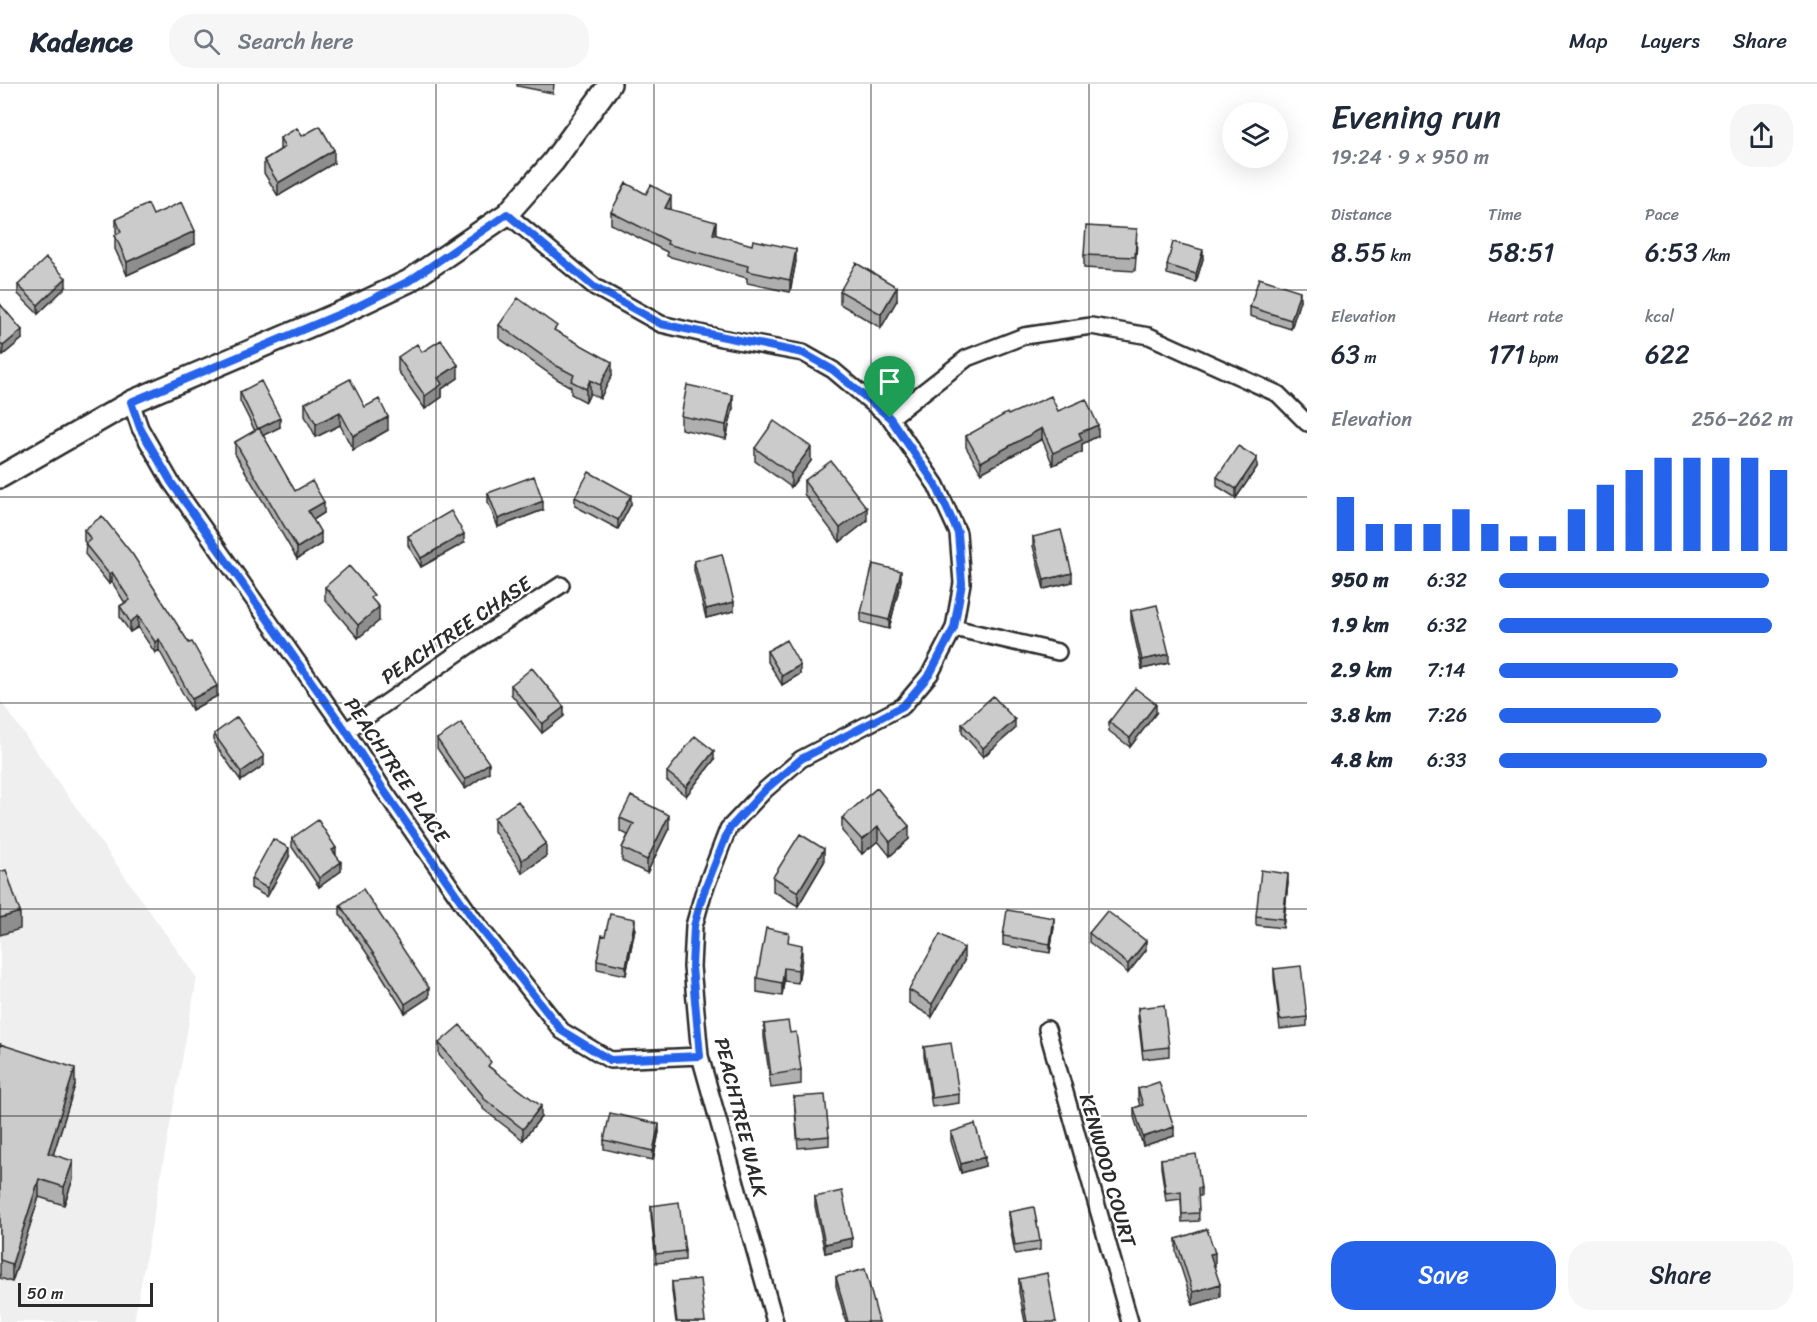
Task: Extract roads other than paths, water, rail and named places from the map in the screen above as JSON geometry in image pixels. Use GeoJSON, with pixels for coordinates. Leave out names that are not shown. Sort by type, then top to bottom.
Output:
{"type":"FeatureCollection","features":[{"type":"Feature","properties":{"kind":"main road"},"geometry":{"type":"LineString","coordinates":[[0,477],[131,402],[354,308],[409,281],[507,214],[553,162],[610,84]]}},
{"type":"Feature","properties":{"kind":"street","name":"PEACHTREE WALK"},"geometry":{"type":"LineString","coordinates":[[507,214],[594,287],[661,324],[803,353],[833,370],[890,418],[936,485],[958,533],[962,583],[954,628],[930,674],[903,706],[801,759],[765,790],[729,829],[703,894],[694,926],[692,967],[700,1056],[775,1322]]}},
{"type":"Feature","properties":{"kind":"street"},"geometry":{"type":"LineString","coordinates":[[890,418],[967,358],[1024,336],[1091,326],[1149,336],[1230,372],[1278,394],[1307,423]]}},
{"type":"Feature","properties":{"kind":"street","name":"PEACHTREE PLACE"},"geometry":{"type":"LineString","coordinates":[[131,402],[140,428],[171,482],[346,731],[383,789],[474,920],[562,1031],[610,1060],[700,1056]]}},
{"type":"Feature","properties":{"kind":"street","name":"PEACHTREE CHASE"},"geometry":{"type":"LineString","coordinates":[[346,731],[561,585]]}},
{"type":"Feature","properties":{"kind":"street"},"geometry":{"type":"LineString","coordinates":[[954,628],[1058,652]]}},
{"type":"Feature","properties":{"kind":"street","name":"KENWOOD COURT"},"geometry":{"type":"LineString","coordinates":[[1047,1029],[1130,1322]]}}]}
